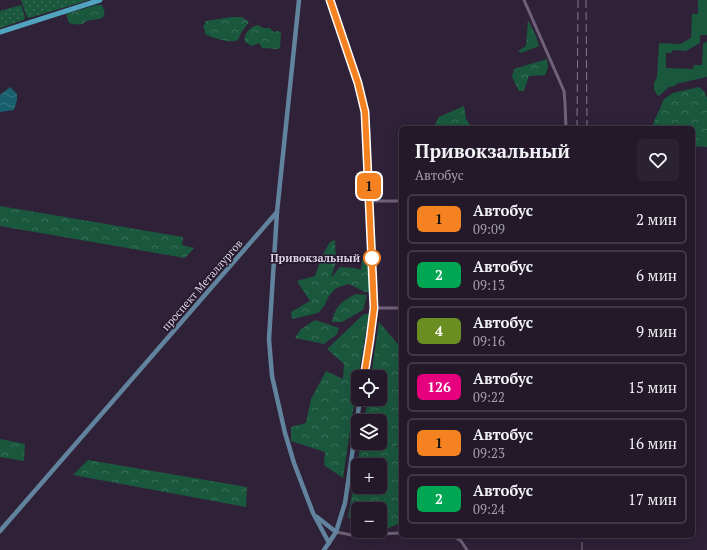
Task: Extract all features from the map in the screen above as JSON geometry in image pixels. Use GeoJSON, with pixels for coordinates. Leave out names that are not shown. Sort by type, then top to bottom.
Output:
{"type":"FeatureCollection","features":[{"type":"Feature","properties":{"kind":"main road"},"geometry":{"type":"LineString","coordinates":[[0,32],[100,0]]}},
{"type":"Feature","properties":{"kind":"street"},"geometry":{"type":"LineString","coordinates":[[299,0],[277,212],[269,339],[272,376],[285,433],[294,463],[313,513],[328,543]]}},
{"type":"Feature","properties":{"kind":"street"},"geometry":{"type":"LineString","coordinates":[[330,0],[352,64],[364,106],[374,308],[365,370]]}},
{"type":"Feature","properties":{"kind":"street"},"geometry":{"type":"LineString","coordinates":[[524,0],[564,91],[566,126]]}},
{"type":"Feature","properties":{"kind":"street"},"geometry":{"type":"LineString","coordinates":[[369,201],[399,201]]}},
{"type":"Feature","properties":{"kind":"street","name":"проспект Металлургов"},"geometry":{"type":"LineString","coordinates":[[0,530],[277,212]]}},
{"type":"Feature","properties":{"kind":"street"},"geometry":{"type":"LineString","coordinates":[[374,308],[399,308]]}},
{"type":"Feature","properties":{"kind":"street"},"geometry":{"type":"LineString","coordinates":[[324,550],[336,532],[345,503],[359,406]]}},
{"type":"Feature","properties":{"kind":"street"},"geometry":{"type":"LineString","coordinates":[[313,513],[322,522],[336,532],[352,535],[399,533]]}},
{"type":"Feature","properties":{"kind":"street"},"geometry":{"type":"LineString","coordinates":[[458,538],[461,540],[467,550]]}},
{"type":"Feature","properties":{"kind":"green space"},"geometry":{"type":"Polygon","coordinates":[[[21,0],[89,0],[29,18],[27,17],[21,0]]]}},
{"type":"Feature","properties":{"kind":"green space"},"geometry":{"type":"Polygon","coordinates":[[[698,0],[707,0],[707,35],[700,35],[700,43],[686,51],[673,50],[671,53],[666,53],[666,68],[693,69],[694,65],[702,65],[703,44],[707,41],[707,77],[676,84],[675,86],[669,87],[659,96],[654,89],[654,83],[657,77],[659,43],[680,44],[691,38],[692,14],[698,14],[698,0]]]}},
{"type":"Feature","properties":{"kind":"green space"},"geometry":{"type":"Polygon","coordinates":[[[21,5],[25,17],[24,20],[0,28],[0,11],[21,5]]]}},
{"type":"Feature","properties":{"kind":"green space"},"geometry":{"type":"Polygon","coordinates":[[[96,5],[102,5],[104,10],[103,17],[86,21],[83,24],[69,23],[66,14],[96,5]]]}},
{"type":"Feature","properties":{"kind":"green space"},"geometry":{"type":"Polygon","coordinates":[[[231,17],[242,17],[249,22],[238,40],[226,41],[205,34],[203,27],[206,21],[231,17]]]}},
{"type":"Feature","properties":{"kind":"green space"},"geometry":{"type":"Polygon","coordinates":[[[528,20],[539,46],[521,53],[518,51],[526,46],[528,20]]]}},
{"type":"Feature","properties":{"kind":"green space"},"geometry":{"type":"Polygon","coordinates":[[[258,25],[264,28],[270,28],[273,32],[281,32],[280,48],[262,48],[259,43],[252,46],[245,42],[245,36],[248,31],[252,27],[258,25]]]}},
{"type":"Feature","properties":{"kind":"green space"},"geometry":{"type":"Polygon","coordinates":[[[547,59],[548,67],[545,75],[529,76],[524,91],[519,91],[512,77],[514,69],[547,59]]]}},
{"type":"Feature","properties":{"kind":"green space"},"geometry":{"type":"Polygon","coordinates":[[[699,87],[704,91],[707,98],[707,147],[695,146],[695,126],[654,126],[664,99],[673,93],[699,87]]]}},
{"type":"Feature","properties":{"kind":"green space"},"geometry":{"type":"Polygon","coordinates":[[[464,106],[466,119],[471,126],[434,126],[439,117],[464,106]]]}},
{"type":"Feature","properties":{"kind":"green space"},"geometry":{"type":"Polygon","coordinates":[[[0,206],[183,237],[182,245],[194,248],[185,258],[0,226],[0,206]]]}},
{"type":"Feature","properties":{"kind":"green space"},"geometry":{"type":"Polygon","coordinates":[[[335,240],[336,262],[331,278],[340,267],[361,270],[362,260],[368,262],[371,292],[365,292],[349,284],[336,288],[318,313],[292,319],[291,312],[310,301],[297,281],[315,276],[321,259],[330,242],[335,240]]]}},
{"type":"Feature","properties":{"kind":"green space"},"geometry":{"type":"Polygon","coordinates":[[[356,294],[367,295],[363,310],[342,322],[332,322],[337,308],[347,299],[356,294]]]}},
{"type":"Feature","properties":{"kind":"green space"},"geometry":{"type":"Polygon","coordinates":[[[364,314],[369,314],[359,370],[351,370],[351,406],[354,406],[353,414],[351,414],[351,424],[343,478],[324,465],[325,452],[291,441],[291,427],[306,423],[311,399],[326,371],[343,379],[344,364],[327,349],[364,314]]]}},
{"type":"Feature","properties":{"kind":"green space"},"geometry":{"type":"Polygon","coordinates":[[[315,320],[339,328],[337,334],[324,344],[295,338],[300,330],[315,320]]]}},
{"type":"Feature","properties":{"kind":"green space"},"geometry":{"type":"Polygon","coordinates":[[[379,322],[399,346],[399,444],[397,446],[399,452],[399,524],[387,529],[387,502],[351,502],[351,519],[348,517],[352,494],[387,494],[387,458],[358,458],[360,450],[387,450],[387,414],[365,414],[367,406],[387,406],[387,370],[372,370],[379,322]]]}},
{"type":"Feature","properties":{"kind":"green space"},"geometry":{"type":"Polygon","coordinates":[[[0,439],[25,444],[24,461],[0,457],[0,439]]]}},
{"type":"Feature","properties":{"kind":"green space"},"geometry":{"type":"Polygon","coordinates":[[[88,460],[247,487],[246,507],[73,475],[88,460]]]}},
{"type":"Feature","properties":{"kind":"water"},"geometry":{"type":"Polygon","coordinates":[[[10,87],[17,94],[14,110],[0,112],[0,95],[10,87]]]}},
{"type":"Feature","properties":{"kind":"railway"},"geometry":{"type":"LineString","coordinates":[[577,126],[578,0]]}},
{"type":"Feature","properties":{"kind":"railway"},"geometry":{"type":"LineString","coordinates":[[586,0],[587,126]]}},
{"type":"Feature","properties":{"kind":"railway"},"geometry":{"type":"LineString","coordinates":[[582,538],[582,550]]}},
{"type":"Feature","properties":{"kind":"bus line","name":"1"},"geometry":{"type":"LineString","coordinates":[[330,0],[362,95],[366,121],[374,308],[365,370]]}},
{"type":"Feature","properties":{"kind":"place","name":"Привокзальный"},"geometry":{"type":"Point","coordinates":[372,258]}}]}
